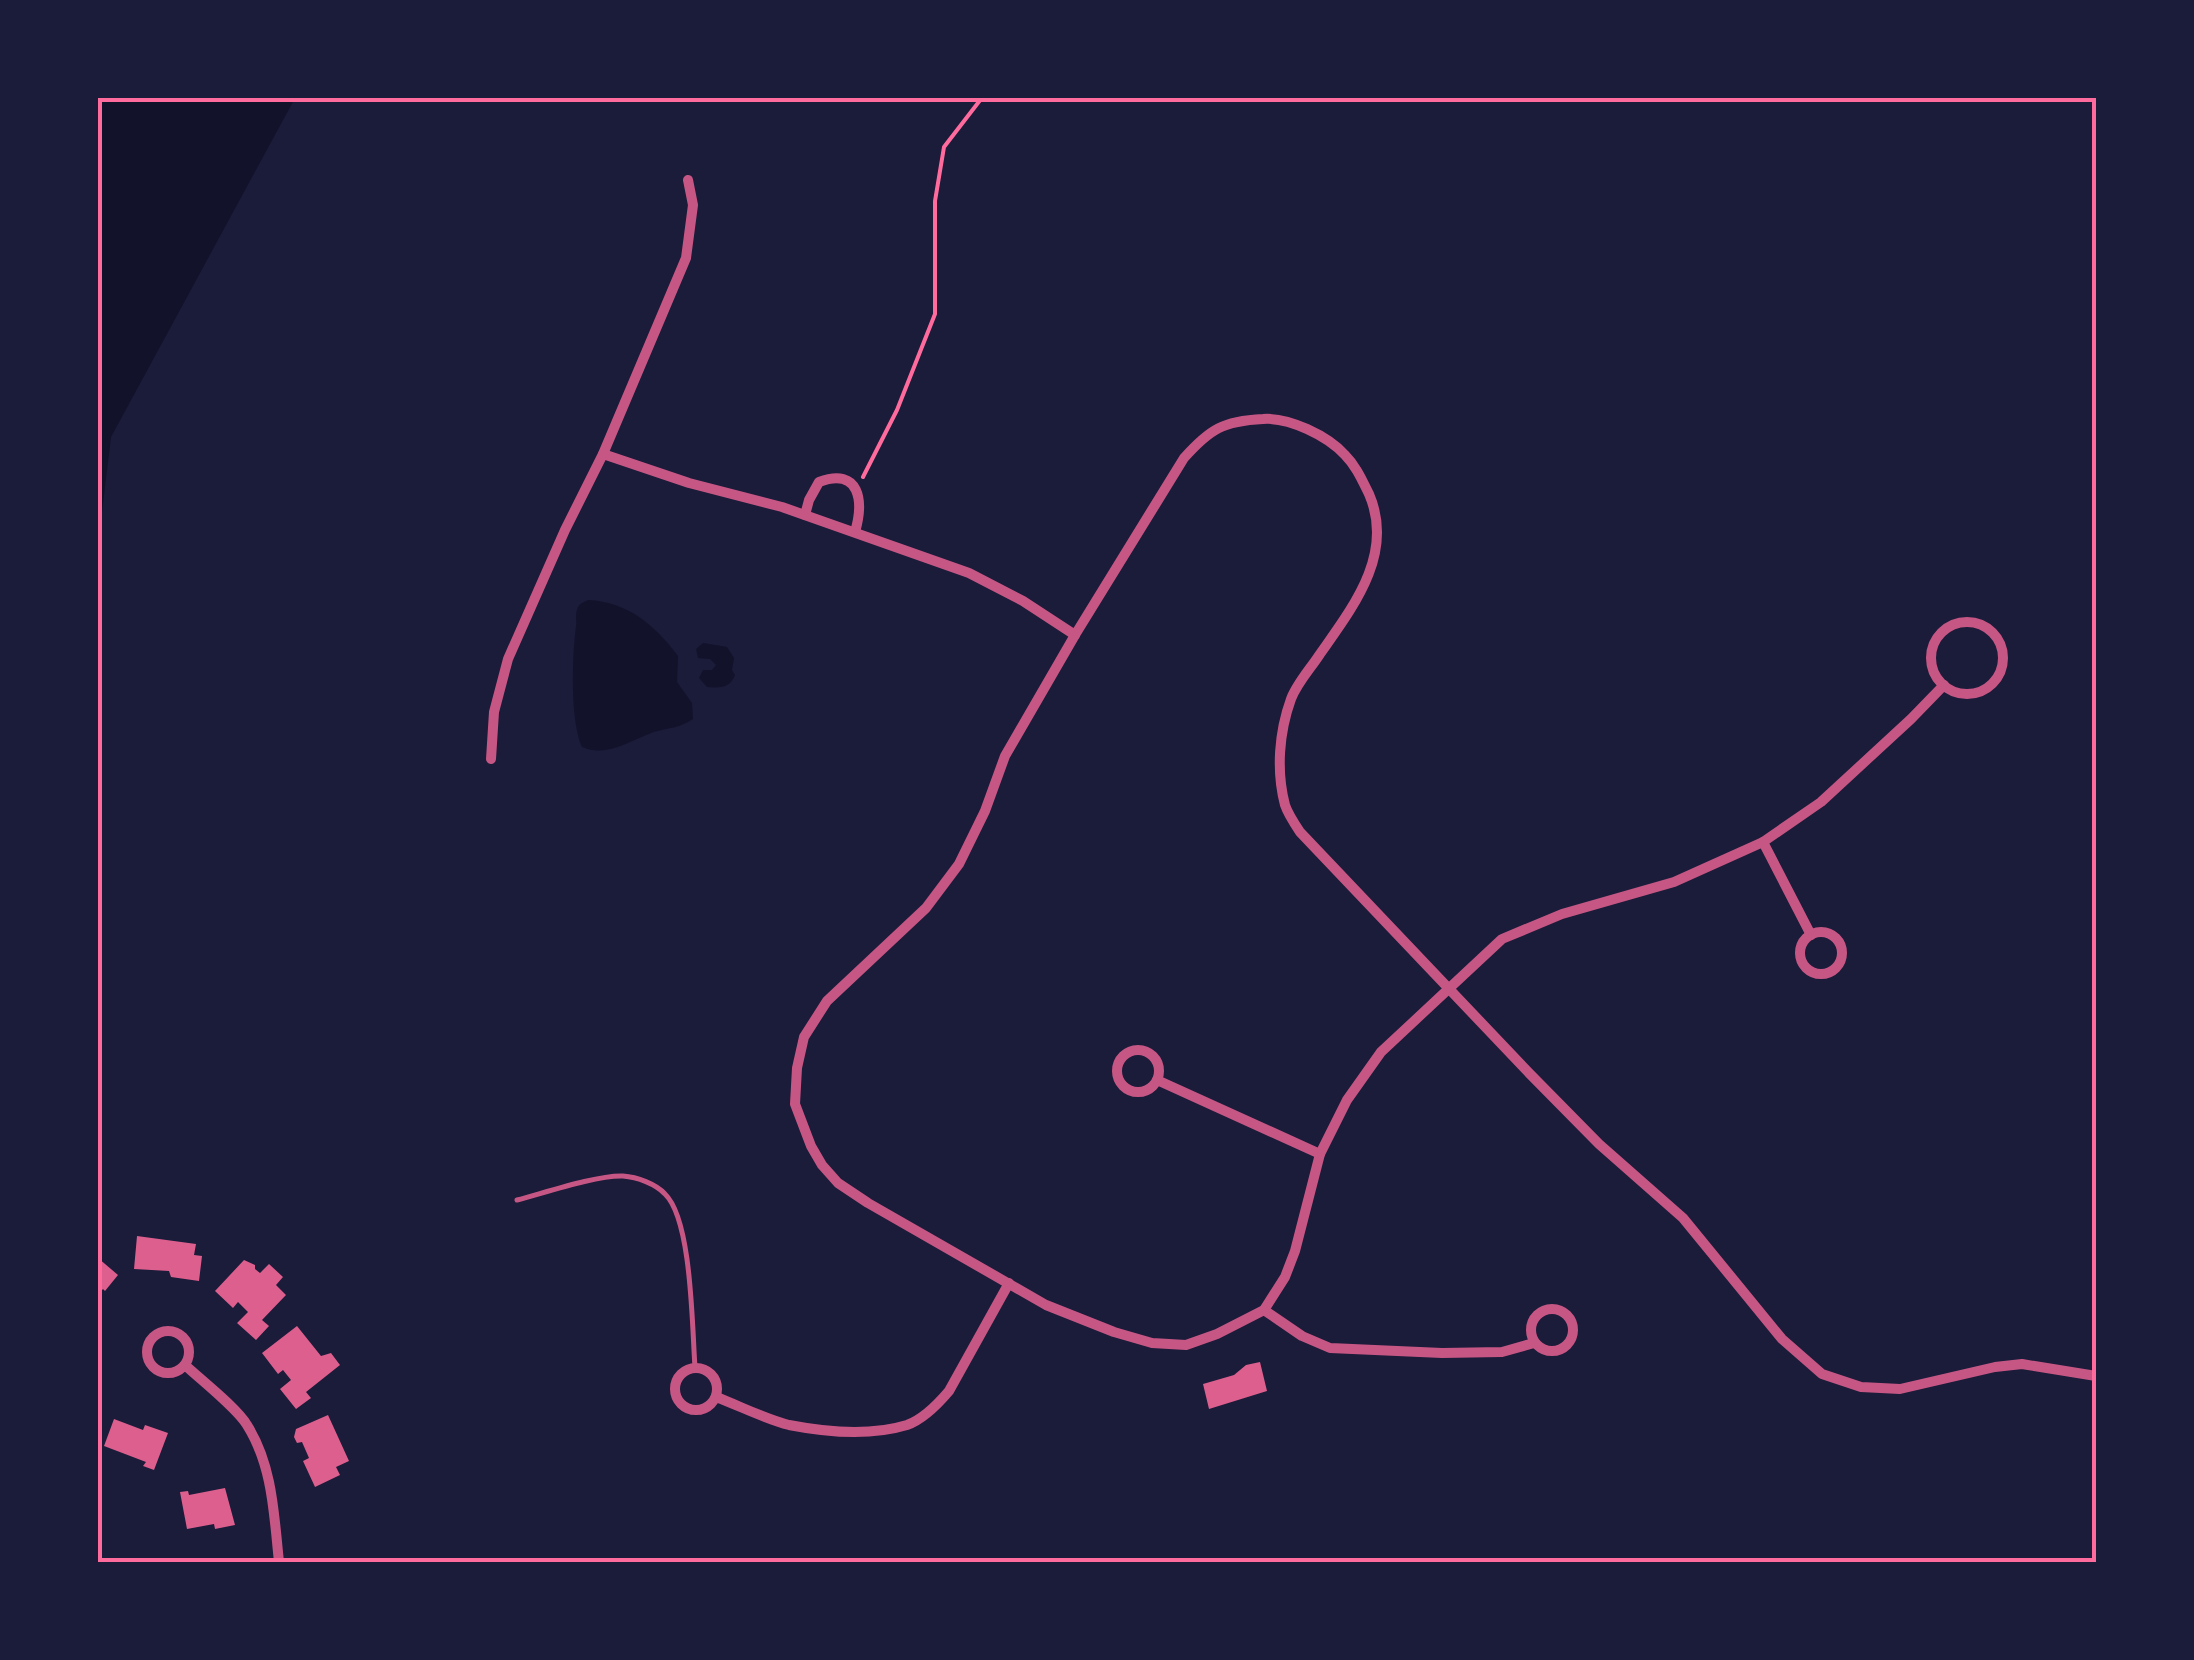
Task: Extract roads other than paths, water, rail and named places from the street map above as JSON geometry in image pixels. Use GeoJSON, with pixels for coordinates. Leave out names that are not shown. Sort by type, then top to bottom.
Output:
{"type":"FeatureCollection","features":[{"type":"Feature","properties":{"kind":"street"},"geometry":{"type":"LineString","coordinates":[[491,758],[494,712],[508,660],[603,454],[686,258],[693,205],[688,180]]}},
{"type":"Feature","properties":{"kind":"street"},"geometry":{"type":"LineString","coordinates":[[1944,685],[1821,802],[1762,842],[1674,882],[1562,914],[1502,939],[1448,988],[1381,1052],[1347,1100],[1320,1154],[1285,1277],[1264,1310],[1217,1334],[1186,1345],[1152,1342],[1046,1306],[838,1183],[811,1146],[795,1104],[804,1037],[826,1001],[926,908],[960,864],[1005,756],[1184,458],[1205,435],[1229,423],[1268,418],[1311,431],[1339,448],[1352,462],[1378,523],[1368,578],[1292,695],[1280,752],[1286,809],[1319,854],[1448,988],[1599,1144],[1684,1218],[1782,1338],[1822,1374],[1861,1388],[1900,1389],[2022,1364],[2096,1376]]}},
{"type":"Feature","properties":{"kind":"street"},"geometry":{"type":"LineString","coordinates":[[603,454],[665,476],[782,507],[969,572],[1075,635]]}},
{"type":"Feature","properties":{"kind":"street"},"geometry":{"type":"LineString","coordinates":[[805,515],[819,482],[834,477],[849,480],[860,506],[855,532]]}},
{"type":"Feature","properties":{"kind":"street"},"geometry":{"type":"LineString","coordinates":[[1957,623],[1980,624],[1991,630],[2003,650],[2000,674],[1993,684],[1972,694],[1960,694],[1944,685],[1931,660],[1938,637],[1957,623]]}},
{"type":"Feature","properties":{"kind":"street"},"geometry":{"type":"LineString","coordinates":[[1762,842],[1811,935]]}},
{"type":"Feature","properties":{"kind":"street"},"geometry":{"type":"LineString","coordinates":[[1824,932],[1836,938],[1842,958],[1835,970],[1822,975],[1804,965],[1800,958],[1802,944],[1811,935],[1824,932]]}},
{"type":"Feature","properties":{"kind":"street"},"geometry":{"type":"LineString","coordinates":[[1127,1052],[1147,1052],[1157,1062],[1157,1080],[1145,1091],[1131,1092],[1120,1083],[1118,1062],[1127,1052]]}},
{"type":"Feature","properties":{"kind":"street"},"geometry":{"type":"LineString","coordinates":[[1157,1080],[1320,1154]]}},
{"type":"Feature","properties":{"kind":"street"},"geometry":{"type":"LineString","coordinates":[[716,1397],[786,1424],[845,1431],[908,1424],[938,1404],[949,1390],[1009,1283]]}},
{"type":"Feature","properties":{"kind":"street"},"geometry":{"type":"LineString","coordinates":[[1264,1310],[1302,1336],[1330,1348],[1442,1354],[1502,1352],[1534,1343]]}},
{"type":"Feature","properties":{"kind":"street"},"geometry":{"type":"LineString","coordinates":[[1541,1312],[1561,1312],[1571,1321],[1573,1335],[1565,1347],[1552,1352],[1534,1343],[1530,1329],[1541,1312]]}},
{"type":"Feature","properties":{"kind":"street"},"geometry":{"type":"LineString","coordinates":[[172,1331],[184,1337],[190,1349],[185,1365],[169,1374],[156,1369],[147,1350],[158,1333],[172,1331]]}},
{"type":"Feature","properties":{"kind":"street"},"geometry":{"type":"LineString","coordinates":[[185,1365],[246,1423],[271,1488],[279,1562]]}},
{"type":"Feature","properties":{"kind":"street"},"geometry":{"type":"LineString","coordinates":[[695,1368],[706,1370],[718,1386],[710,1405],[697,1410],[678,1400],[676,1394],[677,1380],[686,1370],[695,1368]]}},
{"type":"Feature","properties":{"kind":"lane"},"geometry":{"type":"LineString","coordinates":[[517,1200],[623,1176],[646,1182],[665,1193],[683,1230],[695,1368]]}}]}
